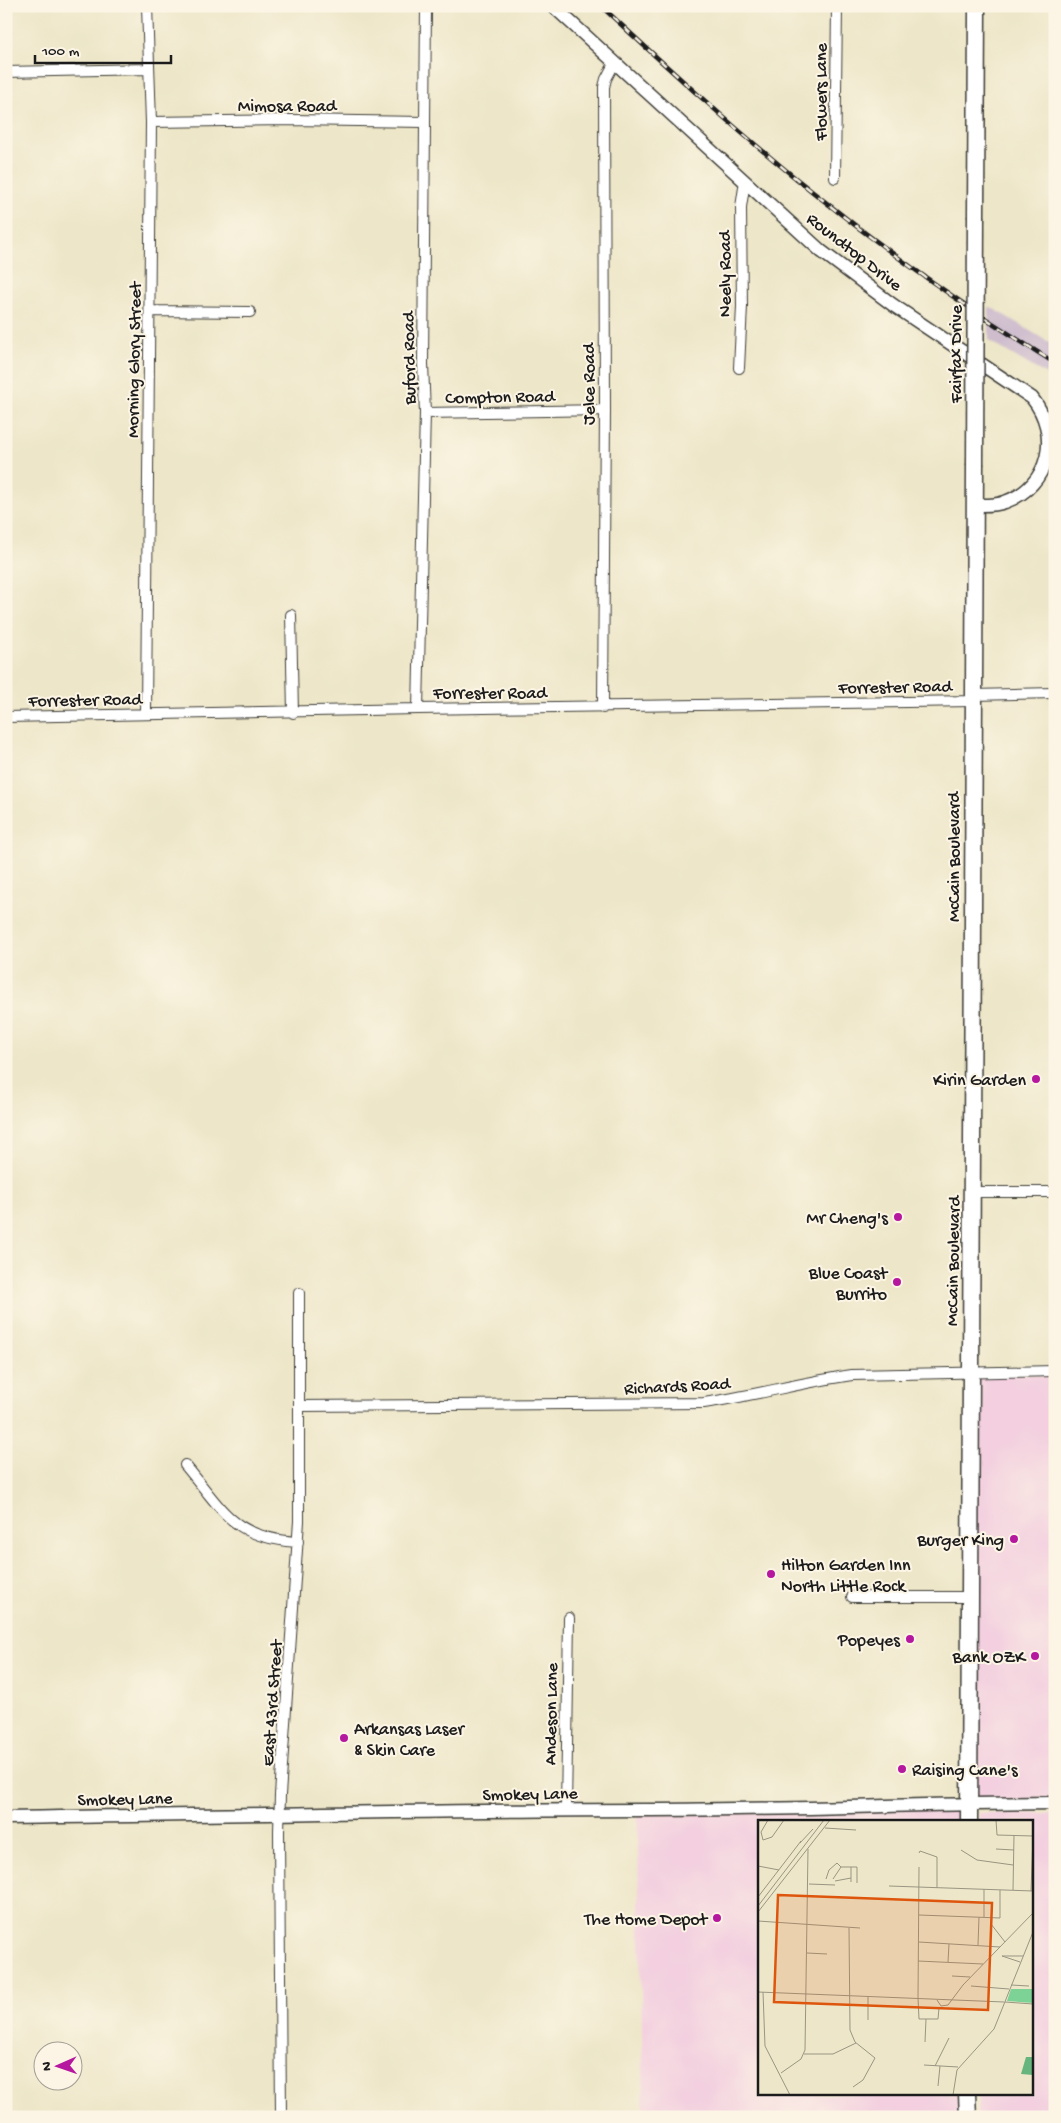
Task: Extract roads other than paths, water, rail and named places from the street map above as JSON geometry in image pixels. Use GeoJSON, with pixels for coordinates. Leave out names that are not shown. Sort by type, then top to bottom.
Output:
{"type":"FeatureCollection","features":[{"type":"Feature","properties":{"kind":"main road","name":"Fairfax Drive"},"geometry":{"type":"LineString","coordinates":[[974,698],[976,6]]}},
{"type":"Feature","properties":{"kind":"main road","name":"McCain Boulevard"},"geometry":{"type":"LineString","coordinates":[[969,1820],[974,698]]}},
{"type":"Feature","properties":{"kind":"main road"},"geometry":{"type":"LineString","coordinates":[[968,2096],[968,2117]]}},
{"type":"Feature","properties":{"kind":"street","name":"Morning Glory Street"},"geometry":{"type":"LineString","coordinates":[[146,714],[146,518],[150,311],[150,122],[147,6]]}},
{"type":"Feature","properties":{"kind":"street","name":"Buford Road"},"geometry":{"type":"LineString","coordinates":[[418,709],[425,413],[423,364],[426,6]]}},
{"type":"Feature","properties":{"kind":"street","name":"Roundtop Drive"},"geometry":{"type":"LineString","coordinates":[[553,6],[829,257],[893,305],[1024,392],[1035,402],[1045,420],[1048,434],[1048,455],[1041,473],[1029,487],[1011,499],[996,504],[974,505]]}},
{"type":"Feature","properties":{"kind":"street","name":"Flowers Lane"},"geometry":{"type":"LineString","coordinates":[[835,178],[837,6]]}},
{"type":"Feature","properties":{"kind":"street","name":"Jelce Road"},"geometry":{"type":"LineString","coordinates":[[603,708],[605,410],[604,88],[606,78],[615,62]]}},
{"type":"Feature","properties":{"kind":"street"},"geometry":{"type":"LineString","coordinates":[[6,72],[148,69]]}},
{"type":"Feature","properties":{"kind":"street","name":"Mimosa Road"},"geometry":{"type":"LineString","coordinates":[[150,122],[292,120],[424,122]]}},
{"type":"Feature","properties":{"kind":"street","name":"Neely Road"},"geometry":{"type":"LineString","coordinates":[[739,368],[742,306],[741,207],[745,181]]}},
{"type":"Feature","properties":{"kind":"street"},"geometry":{"type":"LineString","coordinates":[[150,311],[250,312]]}},
{"type":"Feature","properties":{"kind":"street","name":"Compton Road"},"geometry":{"type":"LineString","coordinates":[[425,413],[605,410]]}},
{"type":"Feature","properties":{"kind":"street"},"geometry":{"type":"LineString","coordinates":[[291,615],[293,713]]}},
{"type":"Feature","properties":{"kind":"street","name":"Forrester Road"},"geometry":{"type":"LineString","coordinates":[[6,717],[293,713],[418,709],[603,708],[974,698],[1055,692]]}},
{"type":"Feature","properties":{"kind":"street"},"geometry":{"type":"LineString","coordinates":[[973,1192],[1055,1192]]}},
{"type":"Feature","properties":{"kind":"street","name":"East 43rd Street"},"geometry":{"type":"LineString","coordinates":[[281,2117],[280,1814],[298,1542],[299,1293]]}},
{"type":"Feature","properties":{"kind":"street","name":"Richards Road"},"geometry":{"type":"LineString","coordinates":[[299,1406],[704,1403],[743,1397],[822,1379],[852,1375],[1055,1371]]}},
{"type":"Feature","properties":{"kind":"street"},"geometry":{"type":"LineString","coordinates":[[185,1465],[224,1514],[248,1532],[267,1539],[298,1542]]}},
{"type":"Feature","properties":{"kind":"street"},"geometry":{"type":"LineString","coordinates":[[852,1597],[970,1598]]}},
{"type":"Feature","properties":{"kind":"street","name":"Andeson Lane"},"geometry":{"type":"LineString","coordinates":[[566,1810],[569,1618]]}},
{"type":"Feature","properties":{"kind":"street","name":"Smokey Lane"},"geometry":{"type":"LineString","coordinates":[[6,1818],[649,1810],[1055,1802]]}},
{"type":"Feature","properties":{"kind":"railway"},"geometry":{"type":"LineString","coordinates":[[601,6],[732,125],[843,216],[932,282],[1055,363]]}},
{"type":"Feature","properties":{"kind":"place","name":"Kirin Garden"},"geometry":{"type":"Point","coordinates":[1036,1079]}},
{"type":"Feature","properties":{"kind":"place","name":"Mr Cheng's"},"geometry":{"type":"Point","coordinates":[898,1217]}},
{"type":"Feature","properties":{"kind":"place","name":"Blue Coast Burrito"},"geometry":{"type":"Point","coordinates":[897,1282]}},
{"type":"Feature","properties":{"kind":"place","name":"Burger King"},"geometry":{"type":"Point","coordinates":[1014,1539]}},
{"type":"Feature","properties":{"kind":"place","name":"Hilton Garden Inn North Little Rock"},"geometry":{"type":"Point","coordinates":[771,1574]}},
{"type":"Feature","properties":{"kind":"place","name":"Popeyes"},"geometry":{"type":"Point","coordinates":[910,1639]}},
{"type":"Feature","properties":{"kind":"place","name":"Bank OZK"},"geometry":{"type":"Point","coordinates":[1035,1656]}},
{"type":"Feature","properties":{"kind":"place","name":"Arkansas Laser & Skin Care"},"geometry":{"type":"Point","coordinates":[344,1738]}},
{"type":"Feature","properties":{"kind":"place","name":"Raising Cane's"},"geometry":{"type":"Point","coordinates":[902,1769]}},
{"type":"Feature","properties":{"kind":"place","name":"The Home Depot"},"geometry":{"type":"Point","coordinates":[717,1918]}}]}
